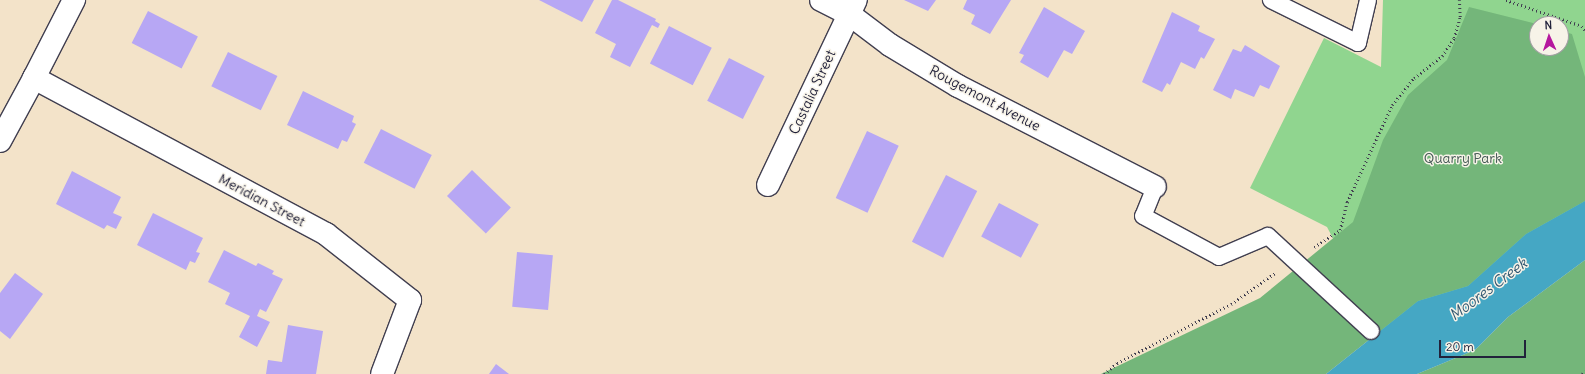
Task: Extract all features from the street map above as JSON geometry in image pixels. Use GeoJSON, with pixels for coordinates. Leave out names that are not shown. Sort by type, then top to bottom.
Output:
{"type":"FeatureCollection","features":[{"type":"Feature","properties":{"kind":"street"},"geometry":{"type":"LineString","coordinates":[[0,141],[74,0]]}},
{"type":"Feature","properties":{"kind":"street","name":"Rougemont Avenue"},"geometry":{"type":"LineString","coordinates":[[821,0],[853,7],[890,45],[958,86],[1155,187]]}},
{"type":"Feature","properties":{"kind":"street","name":"Castalia Street"},"geometry":{"type":"LineString","coordinates":[[768,185],[853,7]]}},
{"type":"Feature","properties":{"kind":"street","name":"Meridian Street"},"geometry":{"type":"LineString","coordinates":[[34,78],[326,234],[410,300],[382,374]]}},
{"type":"Feature","properties":{"kind":"lane"},"geometry":{"type":"LineString","coordinates":[[1271,0],[1358,43],[1368,0]]}},
{"type":"Feature","properties":{"kind":"lane"},"geometry":{"type":"LineString","coordinates":[[1155,187],[1143,216],[1219,257],[1268,236],[1371,331]]}},
{"type":"Feature","properties":{"kind":"path"},"geometry":{"type":"LineString","coordinates":[[1104,374],[1118,363],[1231,304],[1340,230],[1347,202],[1392,105],[1414,78],[1442,56],[1454,38],[1460,17],[1459,0]]}},
{"type":"Feature","properties":{"kind":"path"},"geometry":{"type":"LineString","coordinates":[[1506,0],[1569,21],[1585,30]]}},
{"type":"Feature","properties":{"kind":"path"},"geometry":{"type":"LineString","coordinates":[[1582,374],[1585,370]]}},
{"type":"Feature","properties":{"kind":"green space","name":"Quarry Park"},"geometry":{"type":"Polygon","coordinates":[[[1383,0],[1585,0],[1585,224],[1391,350],[1327,227],[1250,188],[1324,38],[1381,67],[1383,0]]]}},
{"type":"Feature","properties":{"kind":"green space","name":"Quarry Park"},"geometry":{"type":"Polygon","coordinates":[[[1469,7],[1529,22],[1529,56],[1569,56],[1569,33],[1572,34],[1585,77],[1585,201],[1526,234],[1468,286],[1418,301],[1326,374],[1101,374],[1260,298],[1353,222],[1383,140],[1408,95],[1447,60],[1469,7]]]}},
{"type":"Feature","properties":{"kind":"green space"},"geometry":{"type":"Polygon","coordinates":[[[1585,260],[1585,374],[1417,374],[1475,350],[1508,317],[1585,260]]]}},
{"type":"Feature","properties":{"kind":"water","name":"Moores Creek"},"geometry":{"type":"Polygon","coordinates":[[[1585,201],[1585,260],[1508,317],[1475,350],[1417,374],[1326,374],[1418,301],[1468,286],[1526,234],[1585,201]]]}},
{"type":"Feature","properties":{"kind":"building"},"geometry":{"type":"Polygon","coordinates":[[[539,0],[594,0],[582,22],[539,0]]]}},
{"type":"Feature","properties":{"kind":"building"},"geometry":{"type":"Polygon","coordinates":[[[612,0],[618,0],[656,19],[655,21],[660,24],[658,28],[652,25],[630,67],[610,57],[616,44],[595,33],[612,0]]]}},
{"type":"Feature","properties":{"kind":"building"},"geometry":{"type":"Polygon","coordinates":[[[904,0],[936,0],[928,11],[904,0]]]}},
{"type":"Feature","properties":{"kind":"building"},"geometry":{"type":"Polygon","coordinates":[[[967,0],[1011,0],[990,34],[971,24],[975,15],[963,9],[967,0]]]}},
{"type":"Feature","properties":{"kind":"building"},"geometry":{"type":"Polygon","coordinates":[[[1044,7],[1085,31],[1072,54],[1064,50],[1048,78],[1020,62],[1024,55],[1019,53],[1044,7]]]}},
{"type":"Feature","properties":{"kind":"building"},"geometry":{"type":"Polygon","coordinates":[[[148,11],[198,36],[182,68],[132,43],[148,11]]]}},
{"type":"Feature","properties":{"kind":"building"},"geometry":{"type":"Polygon","coordinates":[[[1172,12],[1200,26],[1198,31],[1215,39],[1204,59],[1201,57],[1195,69],[1181,62],[1170,85],[1167,83],[1162,92],[1142,82],[1172,12]]]}},
{"type":"Feature","properties":{"kind":"building"},"geometry":{"type":"Polygon","coordinates":[[[669,26],[712,48],[693,85],[650,63],[669,26]]]}},
{"type":"Feature","properties":{"kind":"building"},"geometry":{"type":"Polygon","coordinates":[[[1245,45],[1280,66],[1269,89],[1260,85],[1254,97],[1235,89],[1231,99],[1213,90],[1233,49],[1241,52],[1245,45]]]}},
{"type":"Feature","properties":{"kind":"building"},"geometry":{"type":"Polygon","coordinates":[[[228,52],[277,76],[261,110],[211,86],[228,52]]]}},
{"type":"Feature","properties":{"kind":"building"},"geometry":{"type":"Polygon","coordinates":[[[729,58],[765,76],[743,119],[707,101],[729,58]]]}},
{"type":"Feature","properties":{"kind":"building"},"geometry":{"type":"Polygon","coordinates":[[[303,91],[354,116],[352,122],[356,124],[347,142],[342,140],[338,149],[287,125],[303,91]]]}},
{"type":"Feature","properties":{"kind":"building"},"geometry":{"type":"Polygon","coordinates":[[[381,129],[432,155],[415,189],[364,163],[381,129]]]}},
{"type":"Feature","properties":{"kind":"building"},"geometry":{"type":"Polygon","coordinates":[[[867,131],[899,146],[867,213],[836,198],[867,131]]]}},
{"type":"Feature","properties":{"kind":"building"},"geometry":{"type":"Polygon","coordinates":[[[472,170],[511,208],[486,233],[447,196],[472,170]]]}},
{"type":"Feature","properties":{"kind":"building"},"geometry":{"type":"Polygon","coordinates":[[[72,171],[121,197],[113,213],[122,217],[116,229],[107,225],[104,229],[56,204],[72,171]]]}},
{"type":"Feature","properties":{"kind":"building"},"geometry":{"type":"Polygon","coordinates":[[[946,175],[977,191],[943,258],[912,242],[946,175]]]}},
{"type":"Feature","properties":{"kind":"building"},"geometry":{"type":"Polygon","coordinates":[[[999,203],[1039,224],[1021,258],[981,237],[999,203]]]}},
{"type":"Feature","properties":{"kind":"building"},"geometry":{"type":"Polygon","coordinates":[[[153,213],[203,238],[196,252],[200,253],[195,263],[190,261],[186,270],[137,245],[153,213]]]}},
{"type":"Feature","properties":{"kind":"building"},"geometry":{"type":"Polygon","coordinates":[[[224,250],[256,266],[258,263],[274,271],[272,274],[283,279],[266,312],[260,309],[257,316],[270,322],[257,347],[239,337],[250,316],[225,304],[230,293],[208,282],[224,250]]]}},
{"type":"Feature","properties":{"kind":"building"},"geometry":{"type":"Polygon","coordinates":[[[517,252],[553,255],[548,310],[512,307],[517,252]]]}},
{"type":"Feature","properties":{"kind":"building"},"geometry":{"type":"Polygon","coordinates":[[[15,273],[43,294],[10,339],[0,331],[0,293],[15,273]]]}},
{"type":"Feature","properties":{"kind":"building"},"geometry":{"type":"Polygon","coordinates":[[[288,325],[323,331],[316,374],[266,374],[268,360],[282,362],[288,325]]]}},
{"type":"Feature","properties":{"kind":"building"},"geometry":{"type":"Polygon","coordinates":[[[496,364],[509,374],[489,374],[496,364]]]}}]}
